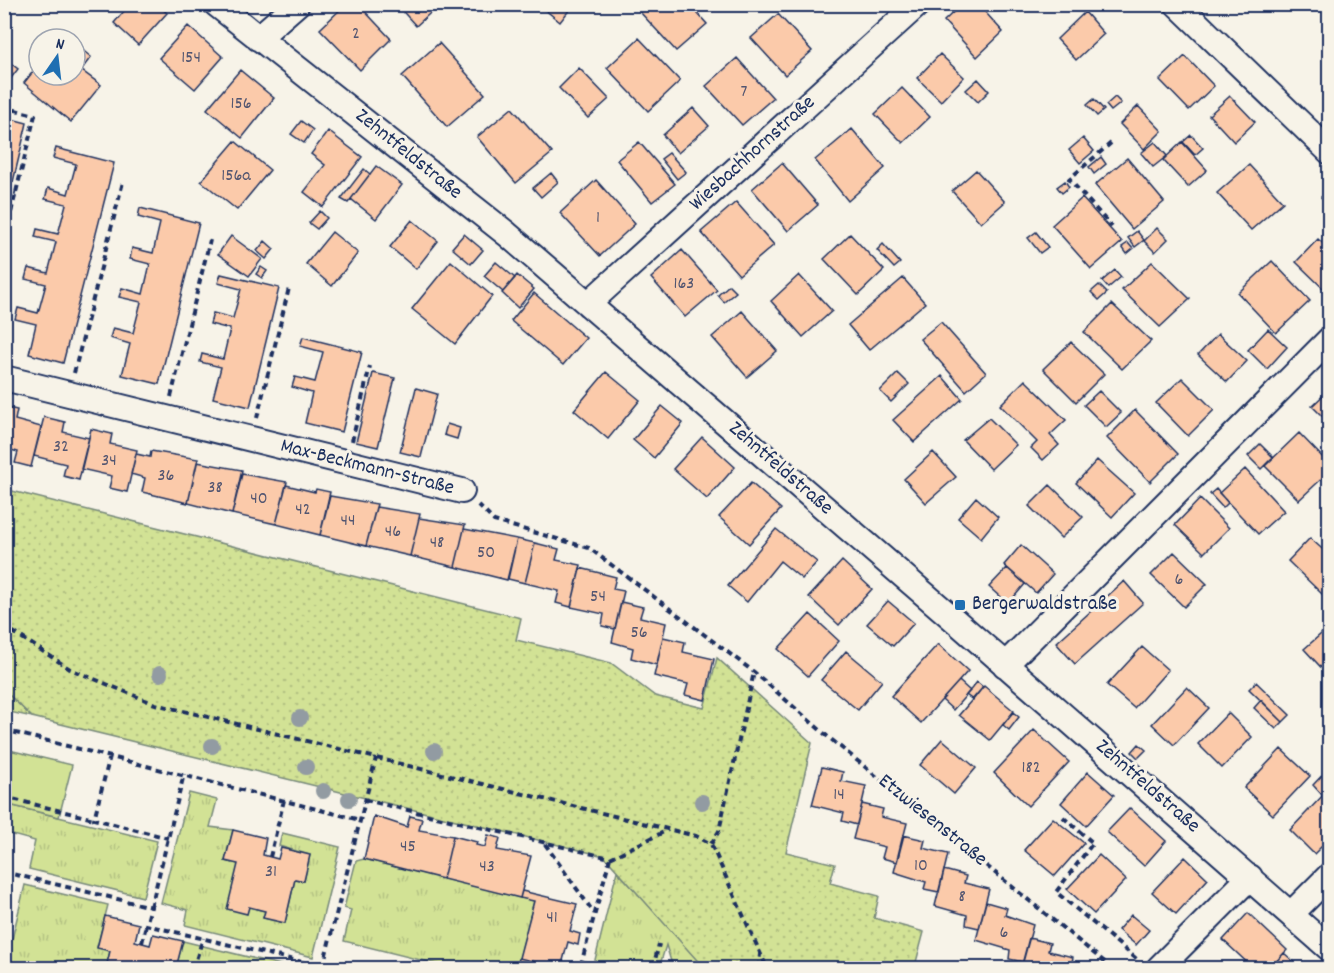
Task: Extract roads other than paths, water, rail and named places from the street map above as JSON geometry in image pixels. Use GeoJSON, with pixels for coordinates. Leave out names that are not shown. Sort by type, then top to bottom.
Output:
{"type":"FeatureCollection","features":[{"type":"Feature","properties":{"kind":"street","name":"Zehntfeldstraße"},"geometry":{"type":"LineString","coordinates":[[216,4],[380,131],[588,304],[1250,876],[1329,949]]}},
{"type":"Feature","properties":{"kind":"street"},"geometry":{"type":"LineString","coordinates":[[258,38],[297,4]]}},
{"type":"Feature","properties":{"kind":"street","name":"Wiesbachhornstraße"},"geometry":{"type":"LineString","coordinates":[[588,304],[918,4]]}},
{"type":"Feature","properties":{"kind":"street"},"geometry":{"type":"LineString","coordinates":[[1177,4],[1329,152]]}},
{"type":"Feature","properties":{"kind":"street"},"geometry":{"type":"LineString","coordinates":[[1005,665],[1329,339]]}},
{"type":"Feature","properties":{"kind":"street","name":"Max-Beckmann-Straße"},"geometry":{"type":"LineString","coordinates":[[4,378],[462,491]]}},
{"type":"Feature","properties":{"kind":"street"},"geometry":{"type":"LineString","coordinates":[[1292,914],[1329,875]]}},
{"type":"Feature","properties":{"kind":"street"},"geometry":{"type":"LineString","coordinates":[[1153,968],[1250,876]]}},
{"type":"Feature","properties":{"kind":"place","name":"Bergerwaldstraße"},"geometry":{"type":"Point","coordinates":[960,605]}}]}
